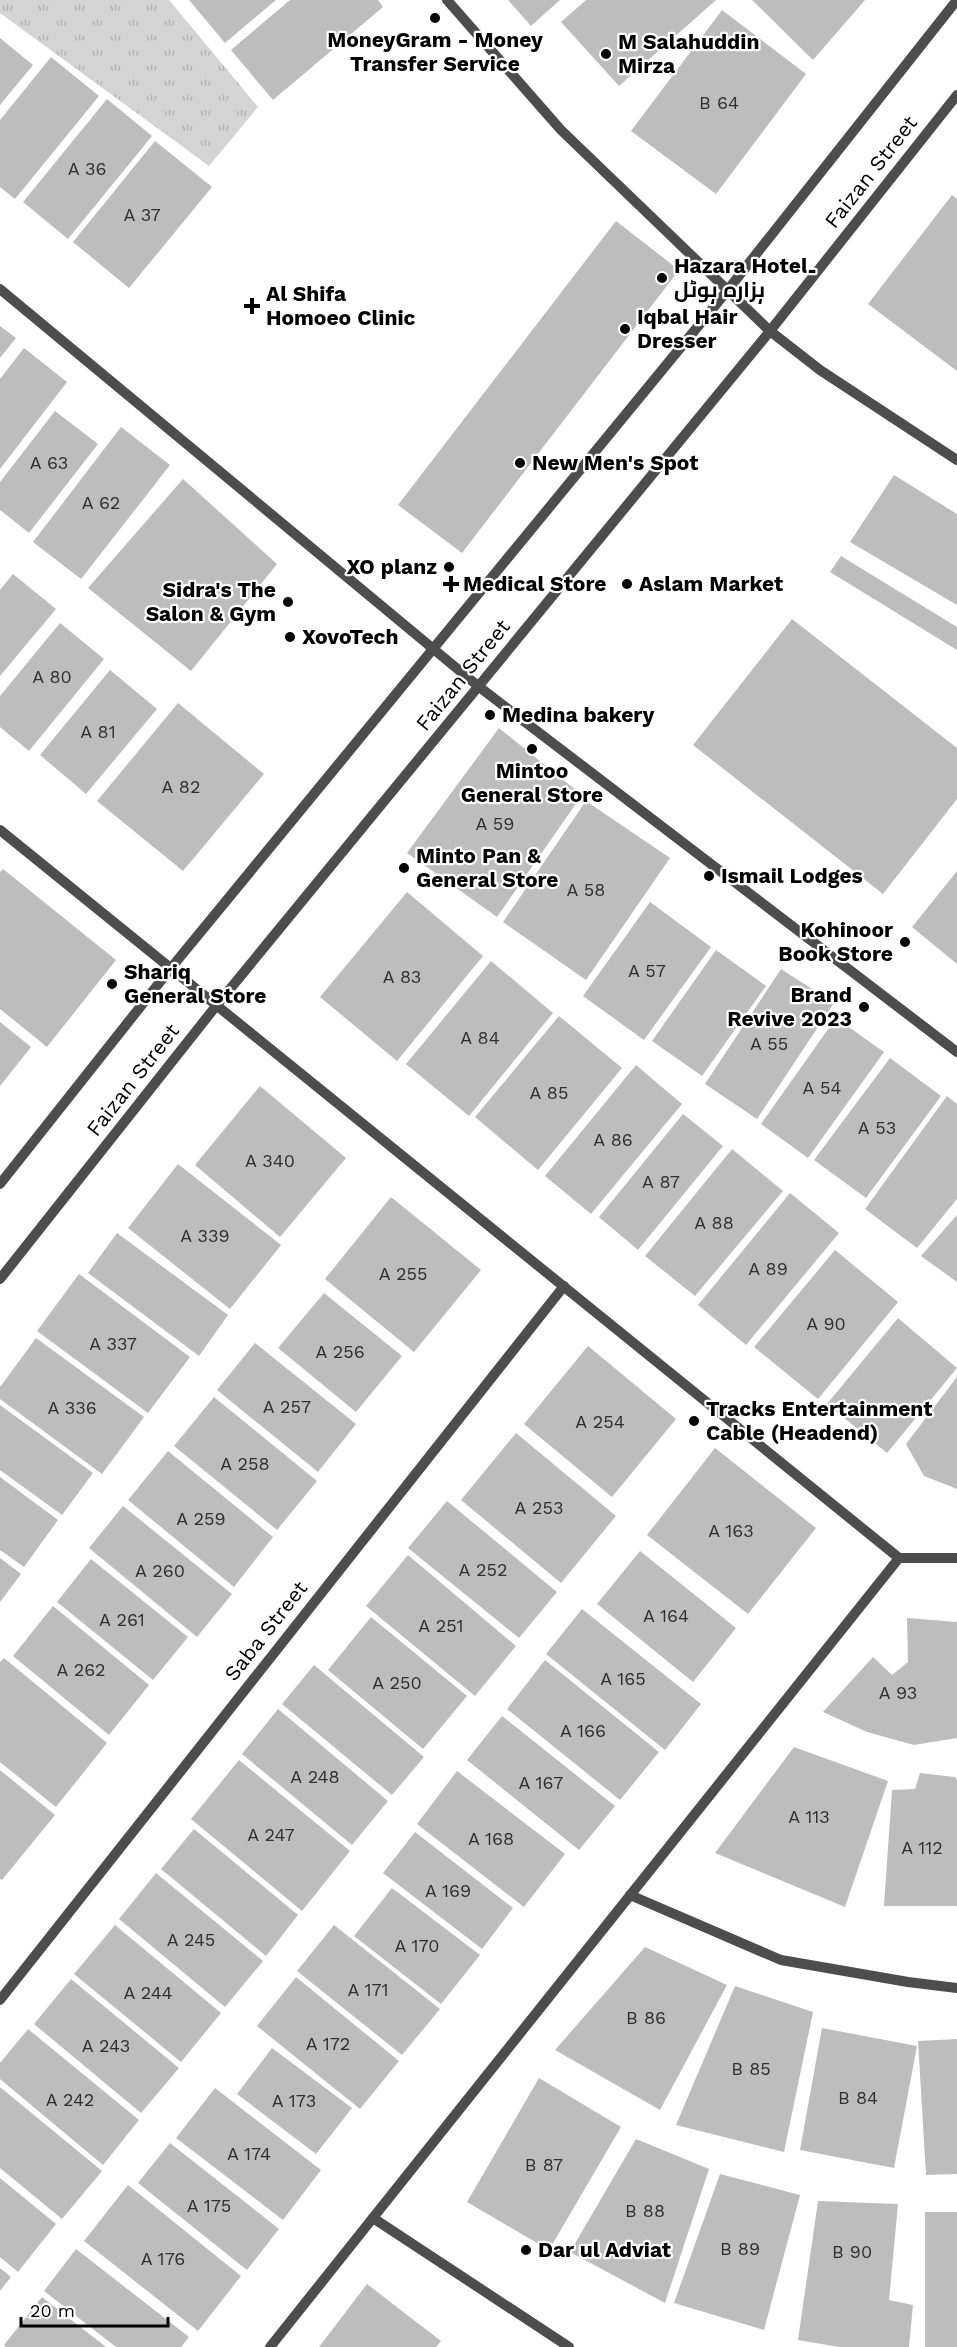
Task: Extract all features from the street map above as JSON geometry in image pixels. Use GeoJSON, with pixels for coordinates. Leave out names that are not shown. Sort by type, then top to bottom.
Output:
{"type":"FeatureCollection","features":[{"type":"Feature","properties":{"kind":"street"},"geometry":{"type":"LineString","coordinates":[[447,0],[561,130],[770,331],[820,370],[957,460]]}},
{"type":"Feature","properties":{"kind":"street","name":"Faizan Street"},"geometry":{"type":"LineString","coordinates":[[0,1184],[171,968],[727,291],[957,0]]}},
{"type":"Feature","properties":{"kind":"street","name":"Faizan Street"},"geometry":{"type":"LineString","coordinates":[[0,1279],[216,1006],[770,331],[957,95]]}},
{"type":"Feature","properties":{"kind":"street"},"geometry":{"type":"LineString","coordinates":[[0,289],[478,686],[957,1052]]}},
{"type":"Feature","properties":{"kind":"street"},"geometry":{"type":"LineString","coordinates":[[0,830],[899,1558],[957,1558]]}},
{"type":"Feature","properties":{"kind":"street","name":"Saba Street"},"geometry":{"type":"LineString","coordinates":[[0,2000],[564,1286]]}},
{"type":"Feature","properties":{"kind":"street"},"geometry":{"type":"LineString","coordinates":[[270,2347],[899,1558]]}},
{"type":"Feature","properties":{"kind":"street"},"geometry":{"type":"LineString","coordinates":[[630,1895],[781,1960],[908,1983],[957,1988]]}},
{"type":"Feature","properties":{"kind":"street"},"geometry":{"type":"LineString","coordinates":[[373,2218],[569,2347]]}},
{"type":"Feature","properties":{"kind":"green space"},"geometry":{"type":"Polygon","coordinates":[[[0,0],[169,0],[258,107],[209,166],[0,13],[0,0]]]}},
{"type":"Feature","properties":{"kind":"building"},"geometry":{"type":"Polygon","coordinates":[[[189,0],[276,0],[225,43],[189,0]]]}},
{"type":"Feature","properties":{"kind":"building"},"geometry":{"type":"Polygon","coordinates":[[[290,0],[378,0],[383,7],[273,100],[231,50],[290,0]]]}},
{"type":"Feature","properties":{"kind":"building"},"geometry":{"type":"Polygon","coordinates":[[[508,0],[560,0],[531,26],[508,0]]]}},
{"type":"Feature","properties":{"kind":"building"},"geometry":{"type":"Polygon","coordinates":[[[586,0],[716,0],[619,86],[561,22],[586,0]]]}},
{"type":"Feature","properties":{"kind":"building"},"geometry":{"type":"Polygon","coordinates":[[[752,0],[865,0],[813,60],[752,0]]]}},
{"type":"Feature","properties":{"kind":"building"},"geometry":{"type":"Polygon","coordinates":[[[722,10],[806,74],[716,194],[631,131],[722,10]]]}},
{"type":"Feature","properties":{"kind":"building"},"geometry":{"type":"Polygon","coordinates":[[[0,38],[33,65],[0,105],[0,38]]]}},
{"type":"Feature","properties":{"kind":"building"},"geometry":{"type":"Polygon","coordinates":[[[51,57],[99,96],[15,199],[0,187],[0,120],[51,57]]]}},
{"type":"Feature","properties":{"kind":"building"},"geometry":{"type":"Polygon","coordinates":[[[107,99],[152,136],[68,239],[23,202],[107,99]]]}},
{"type":"Feature","properties":{"kind":"building"},"geometry":{"type":"Polygon","coordinates":[[[155,141],[212,187],[129,288],[73,242],[155,141]]]}},
{"type":"Feature","properties":{"kind":"building"},"geometry":{"type":"Polygon","coordinates":[[[952,195],[957,199],[957,371],[868,304],[952,195]]]}},
{"type":"Feature","properties":{"kind":"building"},"geometry":{"type":"Polygon","coordinates":[[[616,221],[679,270],[462,553],[398,505],[616,221]]]}},
{"type":"Feature","properties":{"kind":"building"},"geometry":{"type":"Polygon","coordinates":[[[0,326],[16,338],[0,358],[0,326]]]}},
{"type":"Feature","properties":{"kind":"building"},"geometry":{"type":"Polygon","coordinates":[[[24,348],[67,382],[0,469],[0,379],[24,348]]]}},
{"type":"Feature","properties":{"kind":"building"},"geometry":{"type":"Polygon","coordinates":[[[55,411],[98,444],[29,533],[0,510],[0,482],[55,411]]]}},
{"type":"Feature","properties":{"kind":"building"},"geometry":{"type":"Polygon","coordinates":[[[121,427],[170,465],[81,579],[33,542],[121,427]]]}},
{"type":"Feature","properties":{"kind":"building"},"geometry":{"type":"Polygon","coordinates":[[[894,475],[957,514],[957,605],[850,542],[894,475]]]}},
{"type":"Feature","properties":{"kind":"building"},"geometry":{"type":"Polygon","coordinates":[[[183,479],[277,564],[191,671],[88,588],[183,479]]]}},
{"type":"Feature","properties":{"kind":"building"},"geometry":{"type":"Polygon","coordinates":[[[841,556],[957,627],[957,650],[830,572],[841,556]]]}},
{"type":"Feature","properties":{"kind":"building"},"geometry":{"type":"Polygon","coordinates":[[[13,574],[56,609],[0,676],[0,590],[13,574]]]}},
{"type":"Feature","properties":{"kind":"building"},"geometry":{"type":"Polygon","coordinates":[[[792,619],[957,748],[957,799],[883,894],[693,745],[792,619]]]}},
{"type":"Feature","properties":{"kind":"building"},"geometry":{"type":"Polygon","coordinates":[[[60,623],[104,659],[29,751],[0,727],[0,696],[60,623]]]}},
{"type":"Feature","properties":{"kind":"building"},"geometry":{"type":"Polygon","coordinates":[[[110,670],[157,709],[86,794],[40,755],[110,670]]]}},
{"type":"Feature","properties":{"kind":"building"},"geometry":{"type":"Polygon","coordinates":[[[178,703],[264,774],[183,871],[97,801],[178,703]]]}},
{"type":"Feature","properties":{"kind":"building"},"geometry":{"type":"Polygon","coordinates":[[[499,728],[582,795],[497,917],[407,853],[499,728]]]}},
{"type":"Feature","properties":{"kind":"building"},"geometry":{"type":"Polygon","coordinates":[[[586,801],[670,858],[586,980],[503,922],[586,801]]]}},
{"type":"Feature","properties":{"kind":"building"},"geometry":{"type":"Polygon","coordinates":[[[3,869],[116,960],[47,1047],[0,1009],[0,872],[3,869]]]}},
{"type":"Feature","properties":{"kind":"building"},"geometry":{"type":"Polygon","coordinates":[[[957,871],[957,964],[912,927],[957,871]]]}},
{"type":"Feature","properties":{"kind":"building"},"geometry":{"type":"Polygon","coordinates":[[[407,892],[483,956],[397,1061],[320,997],[407,892]]]}},
{"type":"Feature","properties":{"kind":"building"},"geometry":{"type":"Polygon","coordinates":[[[650,902],[711,947],[644,1040],[583,996],[650,902]]]}},
{"type":"Feature","properties":{"kind":"building"},"geometry":{"type":"Polygon","coordinates":[[[716,950],[766,986],[702,1076],[652,1041],[716,950]]]}},
{"type":"Feature","properties":{"kind":"building"},"geometry":{"type":"Polygon","coordinates":[[[491,961],[553,1013],[469,1116],[406,1064],[491,961]]]}},
{"type":"Feature","properties":{"kind":"building"},"geometry":{"type":"Polygon","coordinates":[[[781,969],[834,1003],[757,1119],[705,1084],[781,969]]]}},
{"type":"Feature","properties":{"kind":"building"},"geometry":{"type":"Polygon","coordinates":[[[559,1016],[622,1068],[538,1170],[475,1117],[559,1016]]]}},
{"type":"Feature","properties":{"kind":"building"},"geometry":{"type":"Polygon","coordinates":[[[836,1018],[884,1052],[808,1158],[761,1124],[836,1018]]]}},
{"type":"Feature","properties":{"kind":"building"},"geometry":{"type":"Polygon","coordinates":[[[0,1022],[31,1047],[0,1086],[0,1022]]]}},
{"type":"Feature","properties":{"kind":"building"},"geometry":{"type":"Polygon","coordinates":[[[890,1058],[941,1096],[866,1198],[814,1160],[890,1058]]]}},
{"type":"Feature","properties":{"kind":"building"},"geometry":{"type":"Polygon","coordinates":[[[636,1065],[682,1104],[591,1214],[545,1176],[636,1065]]]}},
{"type":"Feature","properties":{"kind":"building"},"geometry":{"type":"Polygon","coordinates":[[[260,1086],[346,1158],[280,1237],[195,1165],[260,1086]]]}},
{"type":"Feature","properties":{"kind":"building"},"geometry":{"type":"Polygon","coordinates":[[[947,1096],[957,1104],[957,1199],[917,1248],[865,1209],[947,1096]]]}},
{"type":"Feature","properties":{"kind":"building"},"geometry":{"type":"Polygon","coordinates":[[[683,1114],[723,1146],[638,1250],[599,1217],[683,1114]]]}},
{"type":"Feature","properties":{"kind":"building"},"geometry":{"type":"Polygon","coordinates":[[[732,1149],[783,1191],[695,1296],[645,1256],[732,1149]]]}},
{"type":"Feature","properties":{"kind":"building"},"geometry":{"type":"Polygon","coordinates":[[[178,1164],[281,1245],[230,1309],[128,1228],[178,1164]]]}},
{"type":"Feature","properties":{"kind":"building"},"geometry":{"type":"Polygon","coordinates":[[[790,1193],[839,1233],[746,1345],[698,1305],[790,1193]]]}},
{"type":"Feature","properties":{"kind":"building"},"geometry":{"type":"Polygon","coordinates":[[[391,1197],[481,1270],[414,1352],[325,1279],[391,1197]]]}},
{"type":"Feature","properties":{"kind":"building"},"geometry":{"type":"Polygon","coordinates":[[[957,1215],[957,1282],[921,1256],[957,1215]]]}},
{"type":"Feature","properties":{"kind":"building"},"geometry":{"type":"Polygon","coordinates":[[[117,1233],[228,1315],[199,1356],[88,1273],[117,1233]]]}},
{"type":"Feature","properties":{"kind":"building"},"geometry":{"type":"Polygon","coordinates":[[[835,1250],[898,1302],[818,1399],[754,1347],[835,1250]]]}},
{"type":"Feature","properties":{"kind":"building"},"geometry":{"type":"Polygon","coordinates":[[[79,1274],[190,1357],[148,1413],[37,1331],[79,1274]]]}},
{"type":"Feature","properties":{"kind":"building"},"geometry":{"type":"Polygon","coordinates":[[[324,1293],[402,1356],[356,1412],[278,1348],[324,1293]]]}},
{"type":"Feature","properties":{"kind":"building"},"geometry":{"type":"Polygon","coordinates":[[[898,1318],[957,1368],[887,1453],[827,1404],[898,1318]]]}},
{"type":"Feature","properties":{"kind":"building"},"geometry":{"type":"Polygon","coordinates":[[[36,1338],[144,1417],[102,1474],[0,1399],[0,1387],[36,1338]]]}},
{"type":"Feature","properties":{"kind":"building"},"geometry":{"type":"Polygon","coordinates":[[[255,1343],[356,1424],[318,1472],[217,1390],[255,1343]]]}},
{"type":"Feature","properties":{"kind":"building"},"geometry":{"type":"Polygon","coordinates":[[[588,1346],[676,1419],[612,1497],[524,1424],[588,1346]]]}},
{"type":"Feature","properties":{"kind":"building"},"geometry":{"type":"Polygon","coordinates":[[[957,1377],[957,1489],[924,1476],[906,1444],[957,1377]]]}},
{"type":"Feature","properties":{"kind":"building"},"geometry":{"type":"Polygon","coordinates":[[[214,1397],[317,1481],[277,1530],[174,1446],[214,1397]]]}},
{"type":"Feature","properties":{"kind":"building"},"geometry":{"type":"Polygon","coordinates":[[[0,1405],[93,1473],[62,1515],[0,1470],[0,1405]]]}},
{"type":"Feature","properties":{"kind":"building"},"geometry":{"type":"Polygon","coordinates":[[[516,1433],[616,1516],[561,1583],[461,1500],[516,1433]]]}},
{"type":"Feature","properties":{"kind":"building"},"geometry":{"type":"Polygon","coordinates":[[[715,1448],[816,1528],[748,1614],[647,1535],[715,1448]]]}},
{"type":"Feature","properties":{"kind":"building"},"geometry":{"type":"Polygon","coordinates":[[[168,1451],[273,1537],[234,1587],[128,1500],[168,1451]]]}},
{"type":"Feature","properties":{"kind":"building"},"geometry":{"type":"Polygon","coordinates":[[[0,1477],[58,1520],[24,1567],[0,1550],[0,1477]]]}},
{"type":"Feature","properties":{"kind":"building"},"geometry":{"type":"Polygon","coordinates":[[[447,1501],[557,1592],[519,1638],[408,1548],[447,1501]]]}},
{"type":"Feature","properties":{"kind":"building"},"geometry":{"type":"Polygon","coordinates":[[[123,1506],[232,1594],[197,1637],[89,1548],[123,1506]]]}},
{"type":"Feature","properties":{"kind":"building"},"geometry":{"type":"Polygon","coordinates":[[[640,1551],[736,1628],[693,1682],[597,1604],[640,1551]]]}},
{"type":"Feature","properties":{"kind":"building"},"geometry":{"type":"Polygon","coordinates":[[[408,1555],[516,1646],[475,1696],[366,1606],[408,1555]]]}},
{"type":"Feature","properties":{"kind":"building"},"geometry":{"type":"Polygon","coordinates":[[[0,1558],[21,1574],[0,1602],[0,1558]]]}},
{"type":"Feature","properties":{"kind":"building"},"geometry":{"type":"Polygon","coordinates":[[[91,1559],[188,1637],[153,1680],[57,1602],[91,1559]]]}},
{"type":"Feature","properties":{"kind":"building"},"geometry":{"type":"Polygon","coordinates":[[[53,1606],[149,1685],[109,1735],[13,1656],[53,1606]]]}},
{"type":"Feature","properties":{"kind":"building"},"geometry":{"type":"Polygon","coordinates":[[[582,1609],[701,1704],[665,1750],[546,1654],[582,1609]]]}},
{"type":"Feature","properties":{"kind":"building"},"geometry":{"type":"Polygon","coordinates":[[[371,1617],[467,1696],[423,1749],[328,1670],[371,1617]]]}},
{"type":"Feature","properties":{"kind":"building"},"geometry":{"type":"Polygon","coordinates":[[[907,1618],[957,1622],[957,1738],[914,1745],[867,1732],[823,1712],[873,1657],[892,1675],[908,1662],[907,1618]]]}},
{"type":"Feature","properties":{"kind":"building"},"geometry":{"type":"Polygon","coordinates":[[[4,1658],[107,1743],[56,1807],[0,1762],[0,1662],[4,1658]]]}},
{"type":"Feature","properties":{"kind":"building"},"geometry":{"type":"Polygon","coordinates":[[[545,1660],[659,1752],[620,1800],[507,1709],[545,1660]]]}},
{"type":"Feature","properties":{"kind":"building"},"geometry":{"type":"Polygon","coordinates":[[[314,1665],[424,1757],[392,1795],[282,1704],[314,1665]]]}},
{"type":"Feature","properties":{"kind":"building"},"geometry":{"type":"Polygon","coordinates":[[[278,1709],[388,1801],[352,1845],[242,1754],[278,1709]]]}},
{"type":"Feature","properties":{"kind":"building"},"geometry":{"type":"Polygon","coordinates":[[[502,1716],[615,1806],[579,1850],[467,1760],[502,1716]]]}},
{"type":"Feature","properties":{"kind":"building"},"geometry":{"type":"Polygon","coordinates":[[[794,1747],[888,1781],[845,1907],[715,1853],[794,1747]]]}},
{"type":"Feature","properties":{"kind":"building"},"geometry":{"type":"Polygon","coordinates":[[[239,1760],[350,1851],[302,1911],[191,1819],[239,1760]]]}},
{"type":"Feature","properties":{"kind":"building"},"geometry":{"type":"Polygon","coordinates":[[[0,1770],[55,1815],[2,1880],[0,1879],[0,1770]]]}},
{"type":"Feature","properties":{"kind":"building"},"geometry":{"type":"Polygon","coordinates":[[[457,1771],[565,1854],[524,1907],[417,1824],[457,1771]]]}},
{"type":"Feature","properties":{"kind":"building"},"geometry":{"type":"Polygon","coordinates":[[[920,1773],[955,1777],[957,1780],[957,1906],[884,1906],[892,1790],[915,1789],[920,1773]]]}},
{"type":"Feature","properties":{"kind":"building"},"geometry":{"type":"Polygon","coordinates":[[[194,1829],[298,1915],[266,1956],[161,1869],[194,1829]]]}},
{"type":"Feature","properties":{"kind":"building"},"geometry":{"type":"Polygon","coordinates":[[[415,1832],[513,1908],[482,1949],[383,1873],[415,1832]]]}},
{"type":"Feature","properties":{"kind":"building"},"geometry":{"type":"Polygon","coordinates":[[[156,1873],[263,1961],[225,2007],[119,1919],[156,1873]]]}},
{"type":"Feature","properties":{"kind":"building"},"geometry":{"type":"Polygon","coordinates":[[[392,1888],[480,1955],[441,2004],[354,1936],[392,1888]]]}},
{"type":"Feature","properties":{"kind":"building"},"geometry":{"type":"Polygon","coordinates":[[[115,1925],[221,2013],[181,2062],[74,1974],[115,1925]]]}},
{"type":"Feature","properties":{"kind":"building"},"geometry":{"type":"Polygon","coordinates":[[[334,1925],[440,2009],[402,2055],[297,1971],[334,1925]]]}},
{"type":"Feature","properties":{"kind":"building"},"geometry":{"type":"Polygon","coordinates":[[[645,1947],[727,1985],[660,2110],[555,2050],[645,1947]]]}},
{"type":"Feature","properties":{"kind":"building"},"geometry":{"type":"Polygon","coordinates":[[[296,1977],[399,2061],[360,2109],[257,2026],[296,1977]]]}},
{"type":"Feature","properties":{"kind":"building"},"geometry":{"type":"Polygon","coordinates":[[[71,1979],[179,2068],[141,2113],[34,2024],[71,1979]]]}},
{"type":"Feature","properties":{"kind":"building"},"geometry":{"type":"Polygon","coordinates":[[[735,1986],[813,2012],[784,2152],[676,2125],[735,1986]]]}},
{"type":"Feature","properties":{"kind":"building"},"geometry":{"type":"Polygon","coordinates":[[[822,2028],[917,2046],[894,2168],[800,2150],[822,2028]]]}},
{"type":"Feature","properties":{"kind":"building"},"geometry":{"type":"Polygon","coordinates":[[[28,2029],[139,2120],[103,2165],[0,2079],[0,2063],[28,2029]]]}},
{"type":"Feature","properties":{"kind":"building"},"geometry":{"type":"Polygon","coordinates":[[[957,2039],[957,2174],[926,2175],[918,2041],[957,2039]]]}},
{"type":"Feature","properties":{"kind":"building"},"geometry":{"type":"Polygon","coordinates":[[[272,2048],[352,2108],[316,2154],[237,2094],[272,2048]]]}},
{"type":"Feature","properties":{"kind":"building"},"geometry":{"type":"Polygon","coordinates":[[[539,2078],[621,2127],[549,2250],[467,2202],[539,2078]]]}},
{"type":"Feature","properties":{"kind":"building"},"geometry":{"type":"Polygon","coordinates":[[[0,2087],[102,2171],[62,2219],[0,2168],[0,2087]]]}},
{"type":"Feature","properties":{"kind":"building"},"geometry":{"type":"Polygon","coordinates":[[[215,2088],[321,2170],[283,2220],[176,2138],[215,2088]]]}},
{"type":"Feature","properties":{"kind":"building"},"geometry":{"type":"Polygon","coordinates":[[[636,2139],[709,2169],[665,2303],[570,2252],[636,2139]]]}},
{"type":"Feature","properties":{"kind":"building"},"geometry":{"type":"Polygon","coordinates":[[[170,2143],[279,2229],[247,2270],[138,2183],[170,2143]]]}},
{"type":"Feature","properties":{"kind":"building"},"geometry":{"type":"Polygon","coordinates":[[[720,2174],[800,2195],[764,2330],[674,2303],[720,2174]]]}},
{"type":"Feature","properties":{"kind":"building"},"geometry":{"type":"Polygon","coordinates":[[[0,2178],[56,2224],[18,2272],[0,2257],[0,2178]]]}},
{"type":"Feature","properties":{"kind":"building"},"geometry":{"type":"Polygon","coordinates":[[[128,2185],[241,2276],[198,2331],[84,2241],[128,2185]]]}},
{"type":"Feature","properties":{"kind":"building"},"geometry":{"type":"Polygon","coordinates":[[[818,2201],[898,2204],[889,2300],[913,2305],[909,2347],[839,2347],[798,2340],[818,2201]]]}},
{"type":"Feature","properties":{"kind":"building"},"geometry":{"type":"Polygon","coordinates":[[[925,2212],[957,2212],[957,2347],[925,2347],[925,2212]]]}},
{"type":"Feature","properties":{"kind":"building"},"geometry":{"type":"Polygon","coordinates":[[[76,2249],[189,2337],[181,2347],[116,2347],[44,2291],[76,2249]]]}},
{"type":"Feature","properties":{"kind":"building"},"geometry":{"type":"Polygon","coordinates":[[[0,2268],[11,2277],[0,2291],[0,2268]]]}},
{"type":"Feature","properties":{"kind":"building"},"geometry":{"type":"Polygon","coordinates":[[[367,2284],[441,2341],[436,2347],[319,2347],[367,2284]]]}},
{"type":"Feature","properties":{"kind":"building"},"geometry":{"type":"Polygon","coordinates":[[[42,2297],[106,2347],[6,2347],[4,2345],[42,2297]]]}},
{"type":"Feature","properties":{"kind":"place","name":"MoneyGram - Money Transfer Service"},"geometry":{"type":"Point","coordinates":[435,18]}},
{"type":"Feature","properties":{"kind":"place","name":"M Salahuddin Mirza"},"geometry":{"type":"Point","coordinates":[606,54]}},
{"type":"Feature","properties":{"kind":"place","name":"Hazara Hotel۔ ہزارہ ہوٹل"},"geometry":{"type":"Point","coordinates":[662,278]}},
{"type":"Feature","properties":{"kind":"place","name":"Al Shifa Homoeo Clinic"},"geometry":{"type":"Point","coordinates":[252,306]}},
{"type":"Feature","properties":{"kind":"place","name":"Iqbal Hair Dresser"},"geometry":{"type":"Point","coordinates":[625,329]}},
{"type":"Feature","properties":{"kind":"place","name":"New Men's Spot"},"geometry":{"type":"Point","coordinates":[520,463]}},
{"type":"Feature","properties":{"kind":"place","name":"XO planz"},"geometry":{"type":"Point","coordinates":[449,567]}},
{"type":"Feature","properties":{"kind":"place","name":"Medical Store"},"geometry":{"type":"Point","coordinates":[451,584]}},
{"type":"Feature","properties":{"kind":"place","name":"Aslam Market"},"geometry":{"type":"Point","coordinates":[627,584]}},
{"type":"Feature","properties":{"kind":"place","name":"Sidra's The Salon & Gym"},"geometry":{"type":"Point","coordinates":[288,602]}},
{"type":"Feature","properties":{"kind":"place","name":"XovoTech"},"geometry":{"type":"Point","coordinates":[290,637]}},
{"type":"Feature","properties":{"kind":"place","name":"Medina bakery"},"geometry":{"type":"Point","coordinates":[490,715]}},
{"type":"Feature","properties":{"kind":"place","name":"Mintoo General Store"},"geometry":{"type":"Point","coordinates":[532,749]}},
{"type":"Feature","properties":{"kind":"place","name":"Minto Pan & General Store"},"geometry":{"type":"Point","coordinates":[404,868]}},
{"type":"Feature","properties":{"kind":"place","name":"Ismail Lodges"},"geometry":{"type":"Point","coordinates":[709,876]}},
{"type":"Feature","properties":{"kind":"place","name":"Kohinoor Book Store"},"geometry":{"type":"Point","coordinates":[905,942]}},
{"type":"Feature","properties":{"kind":"place","name":"Shariq General Store"},"geometry":{"type":"Point","coordinates":[112,984]}},
{"type":"Feature","properties":{"kind":"place","name":"Brand Revive 2023"},"geometry":{"type":"Point","coordinates":[864,1007]}},
{"type":"Feature","properties":{"kind":"place","name":"Tracks Entertainment Cable (Headend)"},"geometry":{"type":"Point","coordinates":[694,1421]}},
{"type":"Feature","properties":{"kind":"place","name":"Dar ul Adviat"},"geometry":{"type":"Point","coordinates":[526,2250]}}]}
